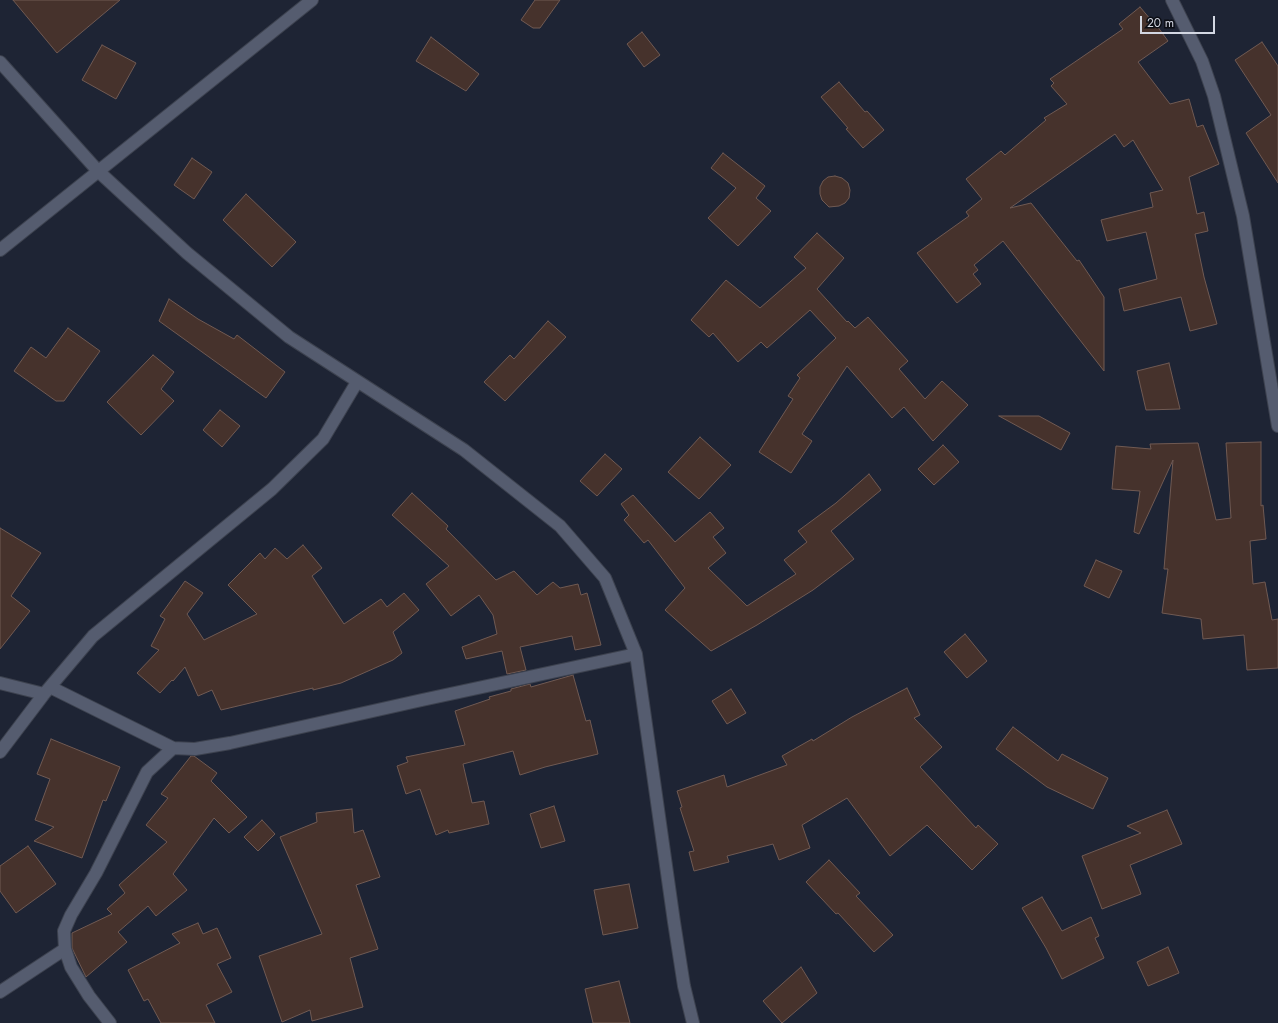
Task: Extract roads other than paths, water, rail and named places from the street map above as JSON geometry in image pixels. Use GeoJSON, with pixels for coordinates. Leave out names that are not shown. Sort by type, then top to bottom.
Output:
{"type":"FeatureCollection","features":[{"type":"Feature","properties":{"kind":"street"},"geometry":{"type":"LineString","coordinates":[[0,250],[312,0]]}},
{"type":"Feature","properties":{"kind":"street"},"geometry":{"type":"LineString","coordinates":[[1172,0],[1202,61],[1214,96],[1243,216],[1278,426]]}},
{"type":"Feature","properties":{"kind":"street"},"geometry":{"type":"LineString","coordinates":[[0,62],[98,171],[187,253],[289,337],[464,450],[560,526],[605,578],[636,654],[674,922],[684,986],[693,1023]]}},
{"type":"Feature","properties":{"kind":"street"},"geometry":{"type":"LineString","coordinates":[[0,752],[47,690],[93,636],[272,489],[323,439],[357,382]]}},
{"type":"Feature","properties":{"kind":"street"},"geometry":{"type":"LineString","coordinates":[[0,683],[47,690],[173,748],[195,749],[230,743],[636,654]]}},
{"type":"Feature","properties":{"kind":"street"},"geometry":{"type":"LineString","coordinates":[[110,1023],[89,996],[71,967],[65,949],[64,931],[71,915],[96,873],[147,772],[173,748]]}},
{"type":"Feature","properties":{"kind":"street"},"geometry":{"type":"LineString","coordinates":[[0,992],[65,949]]}}]}
